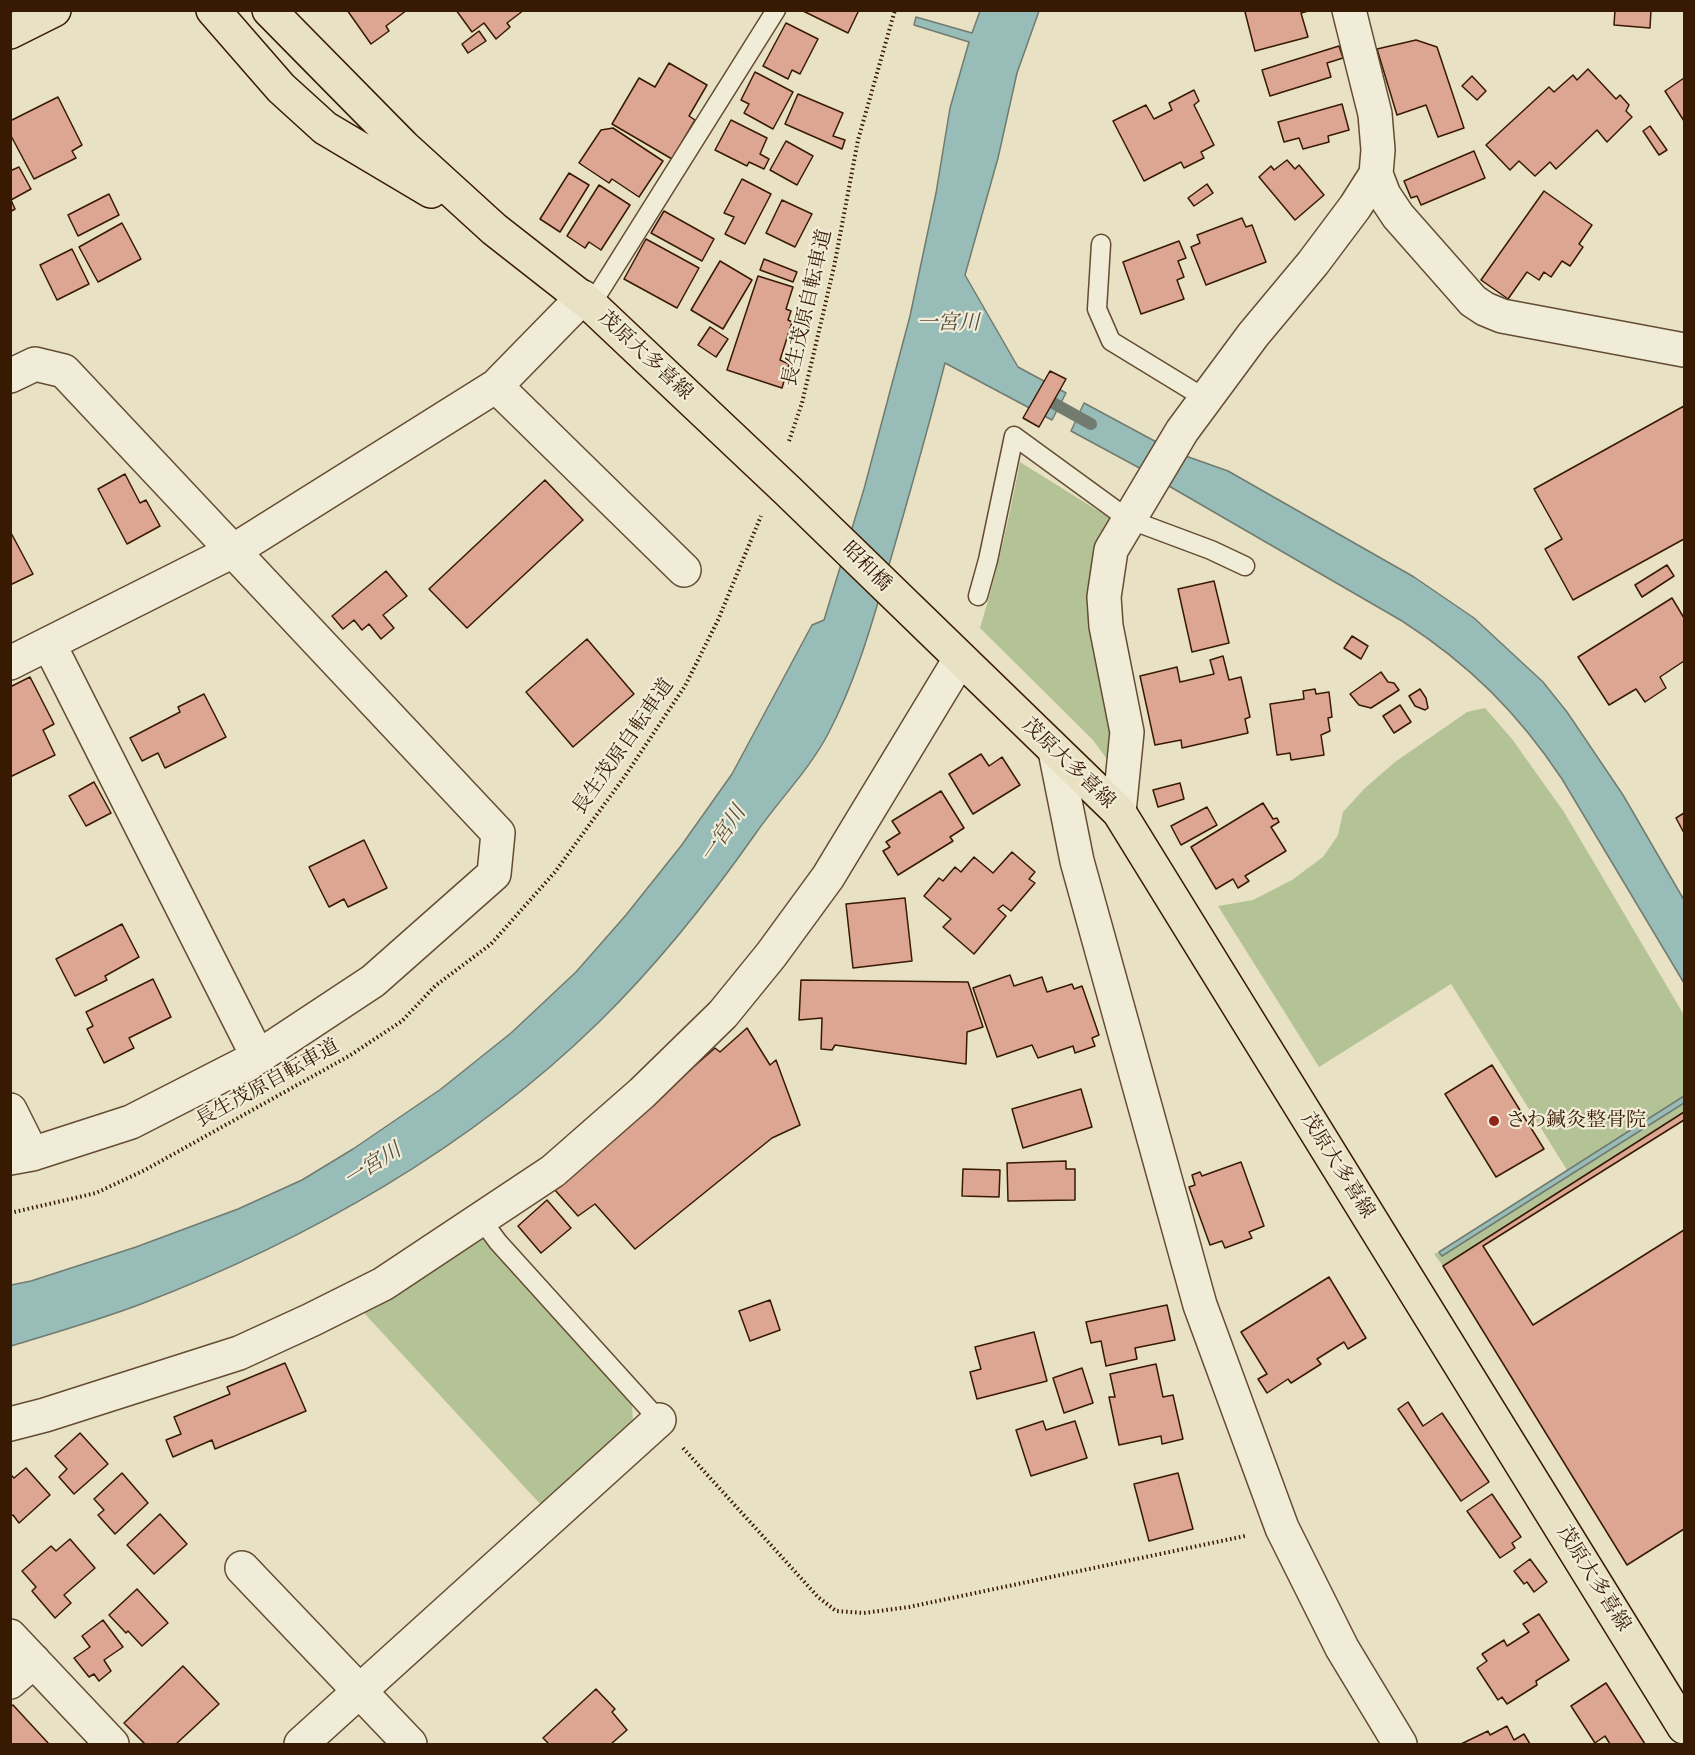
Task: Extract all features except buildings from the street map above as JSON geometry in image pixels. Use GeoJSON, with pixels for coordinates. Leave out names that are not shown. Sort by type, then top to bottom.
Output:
{"type":"FeatureCollection","features":[{"type":"Feature","properties":{"kind":"main road"},"geometry":{"type":"LineString","coordinates":[[10,32],[54,10]]}},
{"type":"Feature","properties":{"kind":"main road","name":"茂原大多喜線"},"geometry":{"type":"LineString","coordinates":[[213,10],[281,88],[325,128],[494,230]]}},
{"type":"Feature","properties":{"kind":"main road","name":"茂原大多喜線"},"geometry":{"type":"LineString","coordinates":[[269,10],[404,147],[494,230],[587,301],[781,485]]}},
{"type":"Feature","properties":{"kind":"main road","name":"昭和橋"},"geometry":{"type":"LineString","coordinates":[[781,485],[951,651]]}},
{"type":"Feature","properties":{"kind":"main road","name":"茂原大多喜線"},"geometry":{"type":"LineString","coordinates":[[951,651],[1119,812],[1684,1727]]}},
{"type":"Feature","properties":{"kind":"street"},"geometry":{"type":"LineString","coordinates":[[1349,10],[1375,114],[1378,150],[1376,174],[1384,195],[1398,216],[1473,300],[1485,309],[1502,316],[1684,350]]}},
{"type":"Feature","properties":{"kind":"street"},"geometry":{"type":"LineString","coordinates":[[1119,812],[1127,732],[1106,626],[1104,597],[1111,549],[1182,430],[1253,335],[1313,263],[1355,207],[1376,174]]}},
{"type":"Feature","properties":{"kind":"street"},"geometry":{"type":"LineString","coordinates":[[10,663],[232,550],[496,386],[587,301]]}},
{"type":"Feature","properties":{"kind":"street"},"geometry":{"type":"LineString","coordinates":[[10,376],[35,364],[64,371],[498,833],[494,874],[373,981],[258,1057],[131,1122],[21,1156],[10,1110]]}},
{"type":"Feature","properties":{"kind":"street"},"geometry":{"type":"LineString","coordinates":[[496,386],[684,570]]}},
{"type":"Feature","properties":{"kind":"street"},"geometry":{"type":"LineString","coordinates":[[49,644],[258,1057]]}},
{"type":"Feature","properties":{"kind":"street"},"geometry":{"type":"LineString","coordinates":[[10,1424],[239,1353],[383,1284],[553,1171],[642,1093],[723,1014],[771,955],[828,877],[951,651]]}},
{"type":"Feature","properties":{"kind":"street"},"geometry":{"type":"LineString","coordinates":[[1055,751],[1077,861],[1200,1305],[1282,1528],[1342,1647],[1395,1742]]}},
{"type":"Feature","properties":{"kind":"street"},"geometry":{"type":"LineString","coordinates":[[301,1744],[659,1420]]}},
{"type":"Feature","properties":{"kind":"street"},"geometry":{"type":"LineString","coordinates":[[242,1568],[410,1744]]}},
{"type":"Feature","properties":{"kind":"street"},"geometry":{"type":"LineString","coordinates":[[10,1636],[22,1672],[112,1744]]}},
{"type":"Feature","properties":{"kind":"lane"},"geometry":{"type":"LineString","coordinates":[[587,301],[776,10]]}},
{"type":"Feature","properties":{"kind":"lane"},"geometry":{"type":"LineString","coordinates":[[1101,244],[1097,309],[1111,341],[1206,399]]}},
{"type":"Feature","properties":{"kind":"lane"},"geometry":{"type":"LineString","coordinates":[[978,596],[993,539],[1014,436],[1128,519],[1210,550],[1245,566]]}},
{"type":"Feature","properties":{"kind":"lane"},"geometry":{"type":"LineString","coordinates":[[482,1219],[498,1242],[659,1420]]}},
{"type":"Feature","properties":{"kind":"path","name":"長生茂原自転車道"},"geometry":{"type":"LineString","coordinates":[[10,1213],[96,1192],[145,1170],[350,1056],[402,1021],[435,986],[491,944],[555,872],[625,776],[685,686],[781,485],[834,267],[858,140],[895,10]]}},
{"type":"Feature","properties":{"kind":"path"},"geometry":{"type":"LineString","coordinates":[[659,1420],[818,1597],[836,1611],[864,1613],[909,1607],[1282,1528]]}},
{"type":"Feature","properties":{"kind":"green space"},"geometry":{"type":"Polygon","coordinates":[[[1020,462],[1113,520],[1118,739],[1109,762],[1093,740],[980,628],[992,587],[1020,462]]]}},
{"type":"Feature","properties":{"kind":"green space"},"geometry":{"type":"Polygon","coordinates":[[[1485,708],[1512,739],[1564,812],[1684,1015],[1684,1096],[1567,1170],[1451,984],[1319,1067],[1218,906],[1253,900],[1292,880],[1323,857],[1338,835],[1343,812],[1365,788],[1395,762],[1467,712],[1485,708]]]}},
{"type":"Feature","properties":{"kind":"green space"},"geometry":{"type":"Polygon","coordinates":[[[1684,1103],[1684,1112],[1443,1266],[1434,1254],[1439,1252],[1442,1255],[1684,1103]]]}},
{"type":"Feature","properties":{"kind":"green space"},"geometry":{"type":"Polygon","coordinates":[[[476,1232],[632,1401],[633,1425],[542,1506],[365,1314],[360,1305],[476,1232]]]}},
{"type":"Feature","properties":{"kind":"water","name":"一宮川"},"geometry":{"type":"Polygon","coordinates":[[[980,11],[1039,11],[1017,73],[998,158],[965,275],[1018,367],[1066,393],[1052,420],[945,363],[862,654],[838,715],[812,760],[794,785],[701,907],[641,978],[599,1022],[497,1110],[385,1186],[265,1251],[141,1304],[11,1346],[11,1285],[31,1281],[136,1247],[238,1209],[302,1180],[353,1149],[441,1089],[511,1033],[576,972],[626,915],[681,846],[732,774],[812,625],[824,620],[864,489],[910,316],[936,193],[950,108],[969,42],[914,25],[916,17],[972,33],[980,11]]]}},
{"type":"Feature","properties":{"kind":"water"},"geometry":{"type":"Polygon","coordinates":[[[1084,403],[1162,445],[1145,471],[1071,431],[1084,403]]]}},
{"type":"Feature","properties":{"kind":"water"},"geometry":{"type":"Polygon","coordinates":[[[1180,454],[1228,471],[1414,577],[1474,618],[1543,682],[1567,712],[1623,795],[1684,900],[1684,983],[1562,779],[1528,733],[1491,691],[1449,655],[1402,621],[1162,482],[1180,454]]]}},
{"type":"Feature","properties":{"kind":"water"},"geometry":{"type":"Polygon","coordinates":[[[1684,1096],[1684,1103],[1442,1256],[1439,1252],[1684,1096]]]}},
{"type":"Feature","properties":{"kind":"waterway"},"geometry":{"type":"LineString","coordinates":[[1046,399],[1091,424]]}},
{"type":"Feature","properties":{"kind":"place","name":"さわ鍼灸整骨院"},"geometry":{"type":"Point","coordinates":[1494,1121]}}]}
